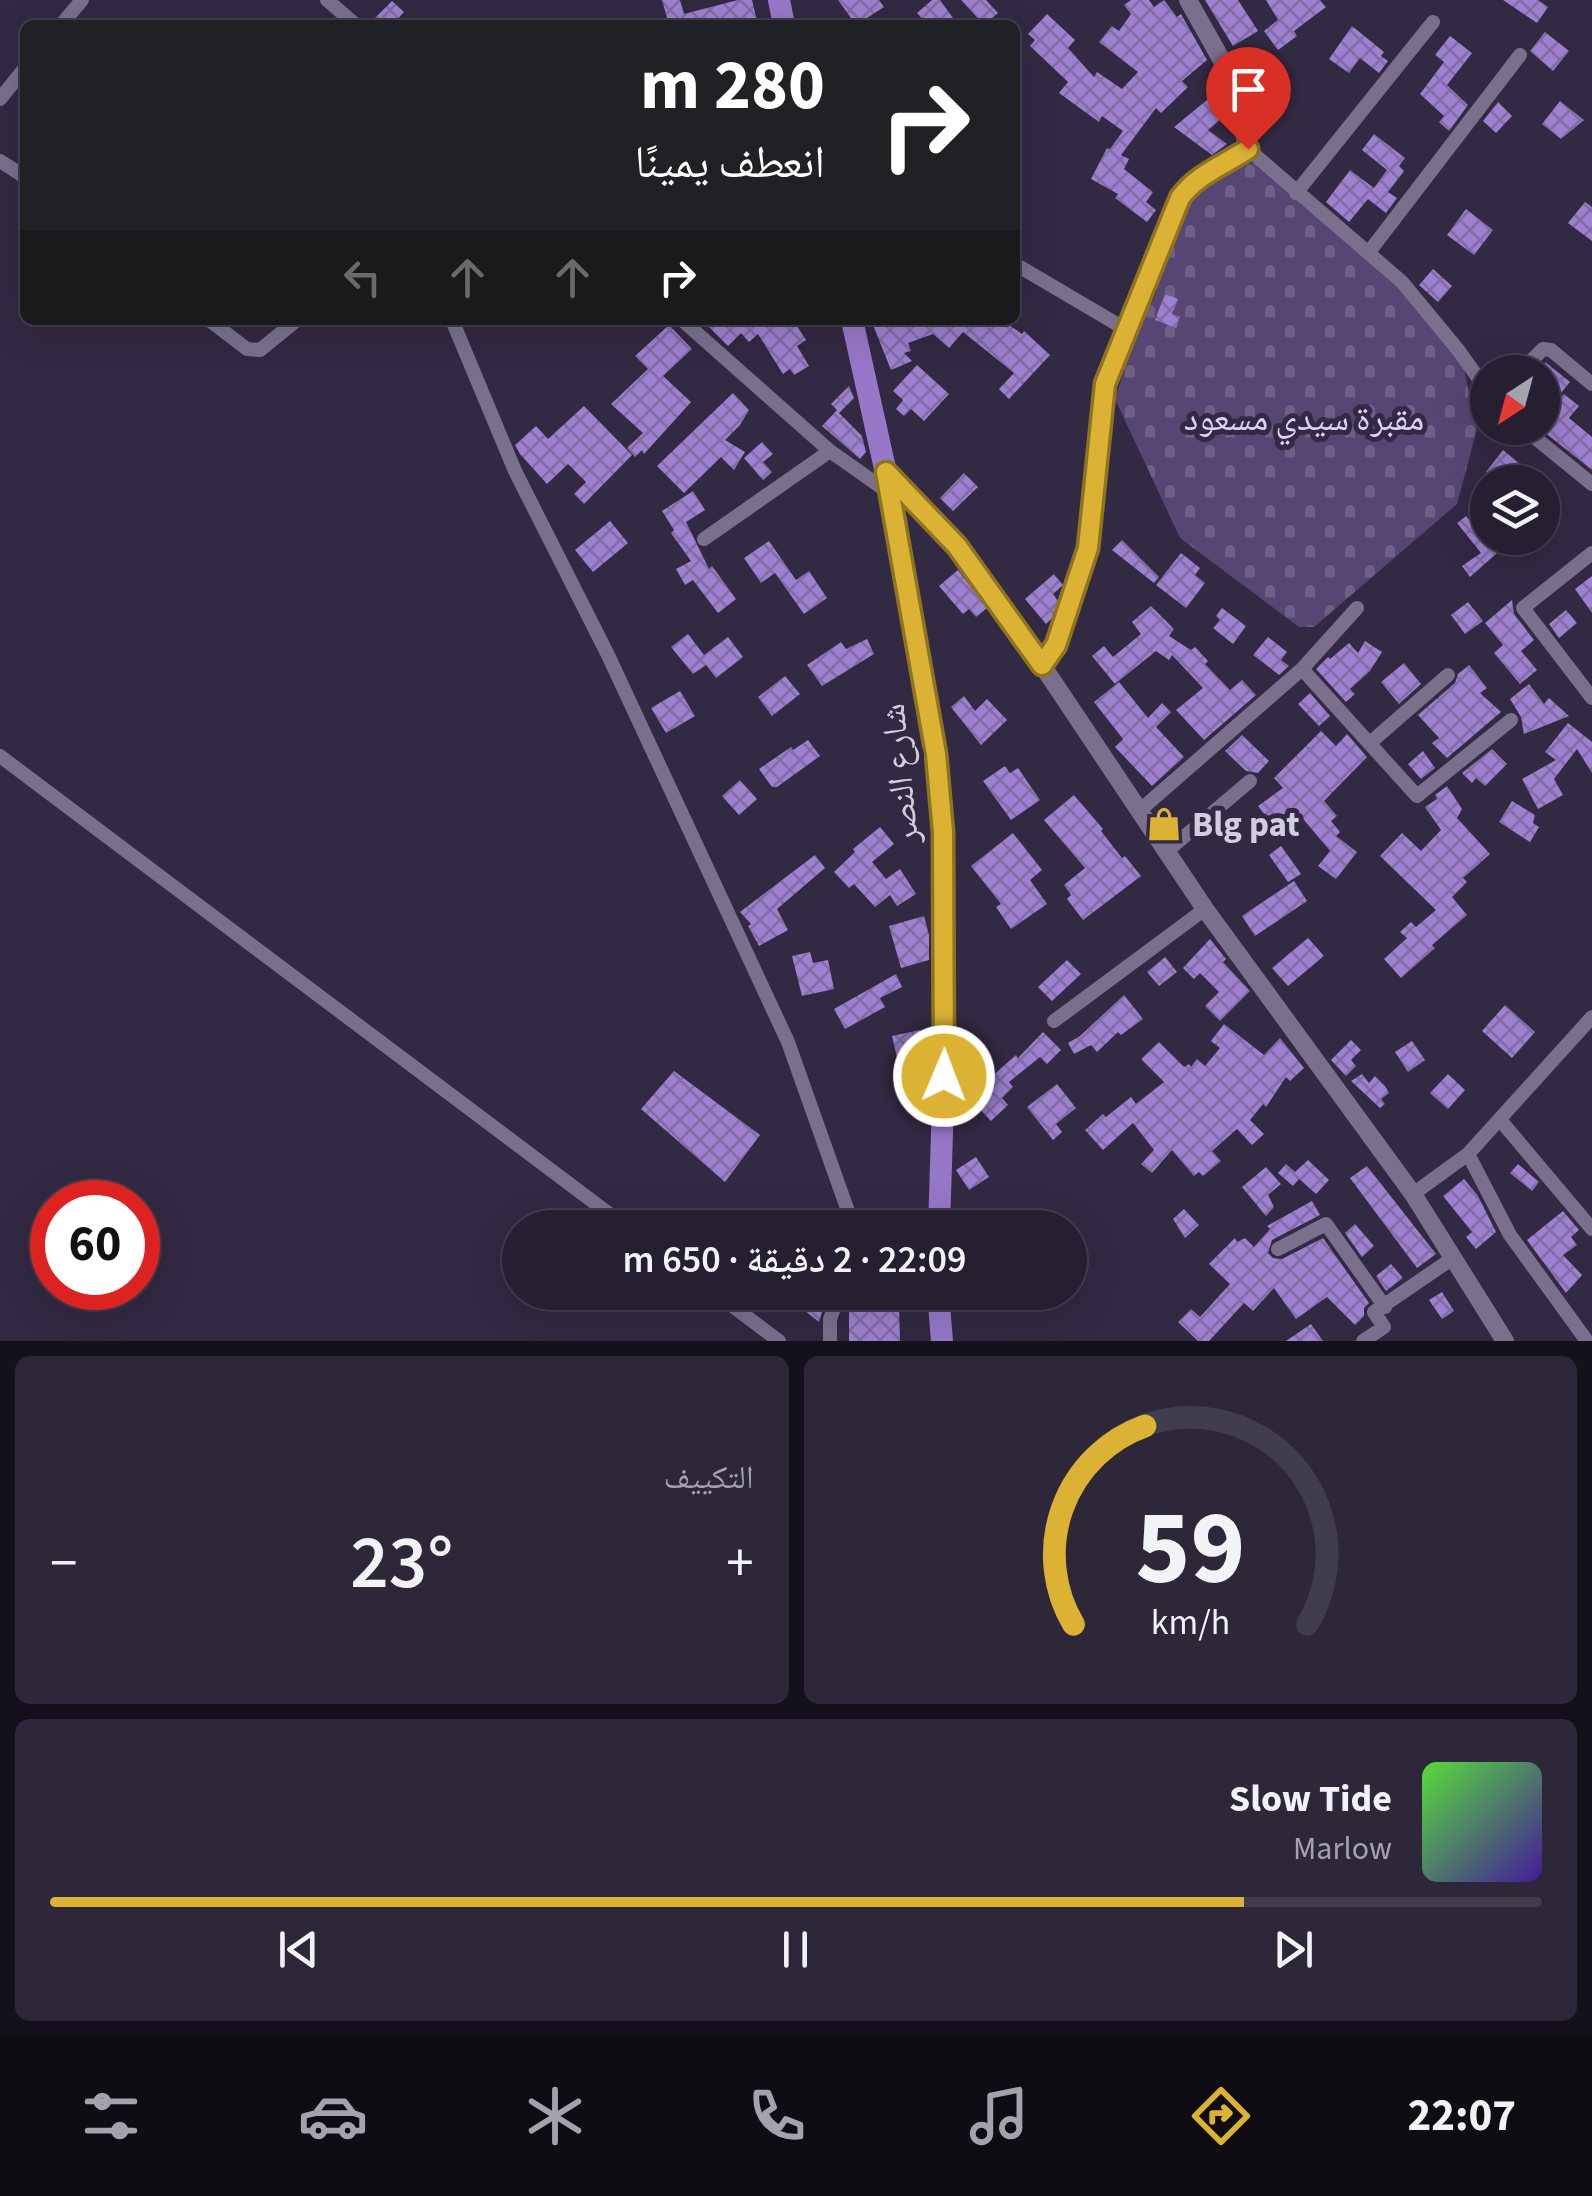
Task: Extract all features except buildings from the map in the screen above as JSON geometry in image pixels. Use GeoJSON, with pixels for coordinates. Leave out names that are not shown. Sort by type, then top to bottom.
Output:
{"type":"FeatureCollection","features":[{"type":"Feature","properties":{"kind":"main road","name":"شارع النصر"},"geometry":{"type":"LineString","coordinates":[[853,325],[887,482],[936,754],[943,832],[945,1038],[940,1210]]}},
{"type":"Feature","properties":{"kind":"main road"},"geometry":{"type":"LineString","coordinates":[[939,1310],[942,1341]]}},
{"type":"Feature","properties":{"kind":"street"},"geometry":{"type":"LineString","coordinates":[[65,20],[82,0]]}},
{"type":"Feature","properties":{"kind":"street"},"geometry":{"type":"LineString","coordinates":[[327,0],[350,20]]}},
{"type":"Feature","properties":{"kind":"street"},"geometry":{"type":"LineString","coordinates":[[1188,0],[1230,73],[1248,149],[1402,282],[1470,367]]}},
{"type":"Feature","properties":{"kind":"street"},"geometry":{"type":"LineString","coordinates":[[1296,193],[1432,22]]}},
{"type":"Feature","properties":{"kind":"street"},"geometry":{"type":"LineString","coordinates":[[1369,252],[1520,55]]}},
{"type":"Feature","properties":{"kind":"street"},"geometry":{"type":"LineString","coordinates":[[0,99],[20,74]]}},
{"type":"Feature","properties":{"kind":"street"},"geometry":{"type":"LineString","coordinates":[[1042,665],[1056,645],[1088,548],[1105,384],[1126,330],[1180,198],[1192,181],[1248,149]]}},
{"type":"Feature","properties":{"kind":"street"},"geometry":{"type":"LineString","coordinates":[[1020,267],[1126,330]]}},
{"type":"Feature","properties":{"kind":"street"},"geometry":{"type":"LineString","coordinates":[[216,325],[247,348],[260,350],[291,325]]}},
{"type":"Feature","properties":{"kind":"street"},"geometry":{"type":"LineString","coordinates":[[454,325],[515,471],[608,655],[788,1042],[848,1210]]}},
{"type":"Feature","properties":{"kind":"street"},"geometry":{"type":"LineString","coordinates":[[688,325],[830,451],[887,482],[957,546],[1042,665],[1205,909],[1413,1194],[1505,1341]]}},
{"type":"Feature","properties":{"kind":"street"},"geometry":{"type":"LineString","coordinates":[[1560,357],[1592,384]]}},
{"type":"Feature","properties":{"kind":"street"},"geometry":{"type":"LineString","coordinates":[[1544,445],[1592,484]]}},
{"type":"Feature","properties":{"kind":"street"},"geometry":{"type":"LineString","coordinates":[[704,539],[830,451]]}},
{"type":"Feature","properties":{"kind":"street"},"geometry":{"type":"LineString","coordinates":[[1592,553],[1523,608],[1592,698]]}},
{"type":"Feature","properties":{"kind":"street"},"geometry":{"type":"LineString","coordinates":[[1138,812],[1302,668],[1358,608]]}},
{"type":"Feature","properties":{"kind":"street"},"geometry":{"type":"LineString","coordinates":[[1302,668],[1417,796],[1511,720]]}},
{"type":"Feature","properties":{"kind":"street"},"geometry":{"type":"LineString","coordinates":[[1371,742],[1448,676]]}},
{"type":"Feature","properties":{"kind":"street"},"geometry":{"type":"LineString","coordinates":[[0,756],[604,1210]]}},
{"type":"Feature","properties":{"kind":"street"},"geometry":{"type":"LineString","coordinates":[[1166,852],[1250,781]]}},
{"type":"Feature","properties":{"kind":"street"},"geometry":{"type":"LineString","coordinates":[[1054,1021],[1205,909]]}},
{"type":"Feature","properties":{"kind":"street"},"geometry":{"type":"LineString","coordinates":[[1413,1194],[1468,1154],[1592,1017]]}},
{"type":"Feature","properties":{"kind":"street"},"geometry":{"type":"LineString","coordinates":[[1500,1121],[1592,1229]]}},
{"type":"Feature","properties":{"kind":"street"},"geometry":{"type":"LineString","coordinates":[[1468,1154],[1510,1234],[1587,1341]]}},
{"type":"Feature","properties":{"kind":"street"},"geometry":{"type":"LineString","coordinates":[[1278,1249],[1326,1224],[1385,1307]]}},
{"type":"Feature","properties":{"kind":"street"},"geometry":{"type":"LineString","coordinates":[[1362,1341],[1384,1327],[1374,1312],[1453,1258]]}},
{"type":"Feature","properties":{"kind":"street"},"geometry":{"type":"LineString","coordinates":[[738,1310],[779,1341]]}},
{"type":"Feature","properties":{"kind":"street"},"geometry":{"type":"LineString","coordinates":[[830,1341],[833,1310]]}},
{"type":"Feature","properties":{"kind":"green space","name":"مقبرة سيدي مسعود"},"geometry":{"type":"Polygon","coordinates":[[[1232,163],[1263,163],[1363,242],[1461,355],[1470,397],[1473,445],[1457,504],[1314,627],[1299,627],[1180,538],[1115,399],[1132,345],[1156,293],[1167,239],[1189,191],[1232,163]]]}},
{"type":"Feature","properties":{"kind":"place","name":"Blg pat"},"geometry":{"type":"Point","coordinates":[1164,824]}},
{"type":"Feature","properties":{"kind":"route"},"geometry":{"type":"LineString","coordinates":[[944,1076],[943,832],[936,754],[886,472],[957,546],[1042,665],[1056,645],[1088,548],[1105,384],[1126,330],[1180,198],[1192,181],[1248,149]]}}]}
